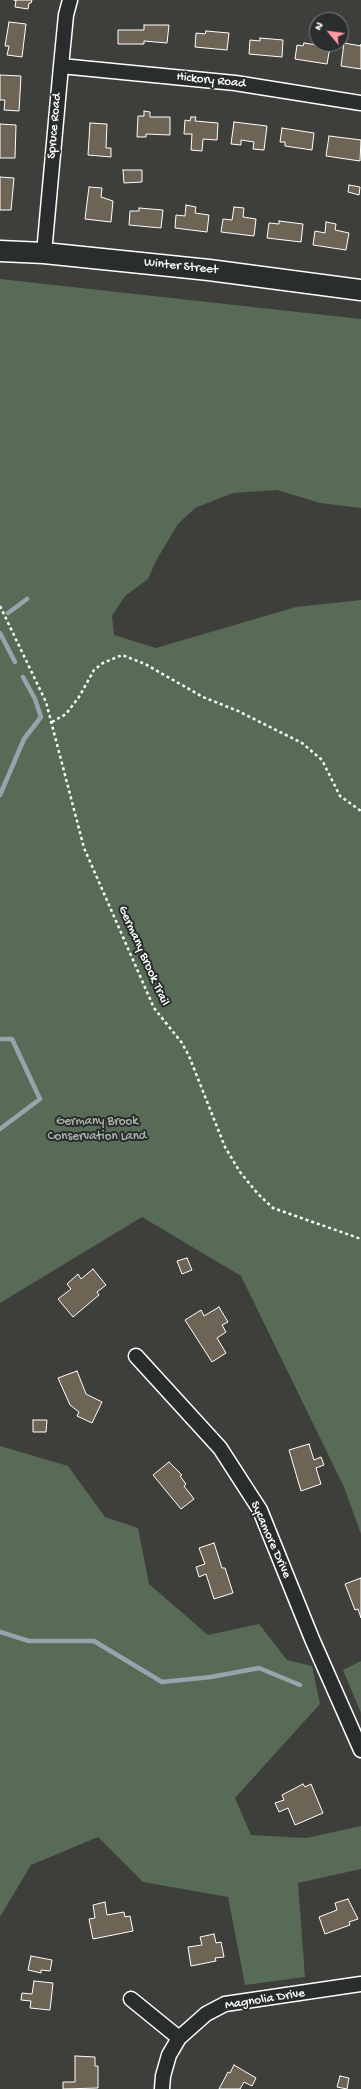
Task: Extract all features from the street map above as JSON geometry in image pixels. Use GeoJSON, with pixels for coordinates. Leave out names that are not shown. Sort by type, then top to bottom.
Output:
{"type":"FeatureCollection","features":[{"type":"Feature","properties":{"kind":"street","name":"Spruce Road"},"geometry":{"type":"LineString","coordinates":[[44,254],[66,15],[70,0]]}},
{"type":"Feature","properties":{"kind":"street","name":"Hickory Road"},"geometry":{"type":"LineString","coordinates":[[61,66],[235,83],[361,103]]}},
{"type":"Feature","properties":{"kind":"street","name":"Winter Street"},"geometry":{"type":"LineString","coordinates":[[0,251],[209,270],[361,290]]}},
{"type":"Feature","properties":{"kind":"street","name":"Sycamore Drive"},"geometry":{"type":"LineString","coordinates":[[136,1356],[220,1448],[260,1510],[312,1639],[361,1750]]}},
{"type":"Feature","properties":{"kind":"street","name":"Magnolia Drive"},"geometry":{"type":"LineString","coordinates":[[162,2089],[163,2076],[169,2055],[179,2038],[206,2014],[225,2004],[252,1999],[329,1990],[361,1984]]}},
{"type":"Feature","properties":{"kind":"street"},"geometry":{"type":"LineString","coordinates":[[131,1999],[179,2038]]}},
{"type":"Feature","properties":{"kind":"path","name":"Germany Brook Trail"},"geometry":{"type":"LineString","coordinates":[[0,606],[41,690],[52,722],[84,848],[154,1008],[182,1043],[189,1056],[226,1147],[240,1172],[258,1194],[273,1208],[361,1239]]}},
{"type":"Feature","properties":{"kind":"path"},"geometry":{"type":"LineString","coordinates":[[52,722],[66,714],[79,697],[94,670],[103,663],[122,655],[145,664],[203,697],[238,710],[302,743],[322,760],[340,796],[361,811]]}},
{"type":"Feature","properties":{"kind":"green space","name":"Germany Brook Conservation Land"},"geometry":{"type":"Polygon","coordinates":[[[0,279],[361,319],[361,508],[320,503],[277,490],[233,493],[195,508],[178,524],[157,559],[148,579],[125,596],[112,616],[114,635],[156,648],[296,607],[361,600],[361,1534],[344,1487],[241,1276],[142,1217],[0,1303],[0,279]]]}},
{"type":"Feature","properties":{"kind":"green space"},"geometry":{"type":"Polygon","coordinates":[[[0,1446],[68,1466],[105,1517],[138,1528],[149,1584],[208,1635],[259,1624],[287,1660],[312,1666],[320,1704],[235,1798],[251,1835],[306,1838],[361,1826],[361,1869],[298,1883],[305,1977],[245,1985],[228,1897],[143,1882],[98,1837],[31,1865],[0,1917],[0,1446]]]}},
{"type":"Feature","properties":{"kind":"green space"},"geometry":{"type":"Polygon","coordinates":[[[361,1661],[361,1713],[343,1670],[361,1661]]]}},
{"type":"Feature","properties":{"kind":"building"},"geometry":{"type":"Polygon","coordinates":[[[16,0],[32,0],[31,3],[29,3],[28,9],[15,7],[16,0]]]}},
{"type":"Feature","properties":{"kind":"building"},"geometry":{"type":"Polygon","coordinates":[[[9,22],[26,24],[22,57],[7,55],[9,46],[5,46],[9,22]]]}},
{"type":"Feature","properties":{"kind":"building"},"geometry":{"type":"Polygon","coordinates":[[[144,25],[169,25],[167,43],[144,41],[144,44],[118,44],[118,30],[144,30],[144,25]]]}},
{"type":"Feature","properties":{"kind":"building"},"geometry":{"type":"Polygon","coordinates":[[[206,31],[229,33],[227,50],[195,47],[196,33],[205,34],[206,31]]]}},
{"type":"Feature","properties":{"kind":"building"},"geometry":{"type":"Polygon","coordinates":[[[260,38],[283,40],[282,57],[249,54],[250,40],[260,41],[260,38]]]}},
{"type":"Feature","properties":{"kind":"building"},"geometry":{"type":"Polygon","coordinates":[[[304,43],[309,44],[309,52],[329,52],[327,64],[295,59],[297,45],[303,46],[304,43]]]}},
{"type":"Feature","properties":{"kind":"building"},"geometry":{"type":"Polygon","coordinates":[[[349,44],[361,46],[361,69],[341,66],[343,52],[349,52],[349,44]]]}},
{"type":"Feature","properties":{"kind":"building"},"geometry":{"type":"Polygon","coordinates":[[[0,75],[21,76],[19,111],[4,110],[5,100],[0,100],[0,75]]]}},
{"type":"Feature","properties":{"kind":"building"},"geometry":{"type":"Polygon","coordinates":[[[144,111],[150,112],[150,117],[170,117],[170,135],[146,134],[146,137],[137,137],[138,116],[144,116],[144,111]]]}},
{"type":"Feature","properties":{"kind":"building"},"geometry":{"type":"Polygon","coordinates":[[[191,117],[196,117],[195,121],[218,123],[217,140],[203,139],[202,151],[191,150],[192,134],[184,134],[185,120],[190,121],[191,117]]]}},
{"type":"Feature","properties":{"kind":"building"},"geometry":{"type":"Polygon","coordinates":[[[234,122],[267,126],[264,150],[253,149],[254,142],[241,140],[241,145],[231,144],[234,122]]]}},
{"type":"Feature","properties":{"kind":"building"},"geometry":{"type":"Polygon","coordinates":[[[90,123],[107,124],[106,148],[111,148],[111,157],[88,155],[90,123]]]}},
{"type":"Feature","properties":{"kind":"building"},"geometry":{"type":"Polygon","coordinates":[[[0,124],[16,125],[15,158],[0,158],[0,124]]]}},
{"type":"Feature","properties":{"kind":"building"},"geometry":{"type":"Polygon","coordinates":[[[282,128],[314,133],[312,150],[285,146],[285,142],[280,142],[282,128]]]}},
{"type":"Feature","properties":{"kind":"building"},"geometry":{"type":"Polygon","coordinates":[[[329,136],[361,140],[360,161],[326,156],[329,136]]]}},
{"type":"Feature","properties":{"kind":"building"},"geometry":{"type":"Polygon","coordinates":[[[123,170],[142,170],[142,182],[124,183],[123,170]]]}},
{"type":"Feature","properties":{"kind":"building"},"geometry":{"type":"Polygon","coordinates":[[[0,177],[14,178],[11,210],[0,210],[0,177]]]}},
{"type":"Feature","properties":{"kind":"building"},"geometry":{"type":"Polygon","coordinates":[[[349,185],[360,187],[359,195],[348,192],[349,185]]]}},
{"type":"Feature","properties":{"kind":"building"},"geometry":{"type":"Polygon","coordinates":[[[89,187],[102,188],[101,197],[113,201],[111,222],[85,219],[89,187]]]}},
{"type":"Feature","properties":{"kind":"building"},"geometry":{"type":"Polygon","coordinates":[[[186,205],[196,207],[195,213],[209,215],[207,232],[175,228],[176,215],[185,216],[186,205]]]}},
{"type":"Feature","properties":{"kind":"building"},"geometry":{"type":"Polygon","coordinates":[[[234,207],[244,208],[243,217],[256,219],[254,236],[221,232],[223,219],[232,220],[234,207]]]}},
{"type":"Feature","properties":{"kind":"building"},"geometry":{"type":"Polygon","coordinates":[[[139,208],[163,210],[161,228],[129,225],[130,211],[139,211],[139,208]]]}},
{"type":"Feature","properties":{"kind":"building"},"geometry":{"type":"Polygon","coordinates":[[[279,221],[303,224],[301,242],[267,238],[269,223],[279,224],[279,221]]]}},
{"type":"Feature","properties":{"kind":"building"},"geometry":{"type":"Polygon","coordinates":[[[326,222],[336,224],[335,230],[349,233],[346,250],[313,245],[315,231],[325,233],[326,222]]]}},
{"type":"Feature","properties":{"kind":"building"},"geometry":{"type":"Polygon","coordinates":[[[187,1258],[192,1270],[182,1274],[177,1261],[187,1258]]]}},
{"type":"Feature","properties":{"kind":"building"},"geometry":{"type":"Polygon","coordinates":[[[93,1269],[106,1285],[97,1292],[99,1295],[73,1317],[58,1299],[71,1289],[67,1284],[78,1274],[81,1279],[93,1269]]]}},
{"type":"Feature","properties":{"kind":"building"},"geometry":{"type":"Polygon","coordinates":[[[219,1307],[228,1322],[222,1325],[226,1332],[217,1338],[226,1353],[212,1362],[185,1320],[201,1310],[204,1316],[219,1307]]]}},
{"type":"Feature","properties":{"kind":"building"},"geometry":{"type":"Polygon","coordinates":[[[77,1371],[86,1394],[102,1402],[92,1423],[77,1416],[79,1412],[70,1405],[58,1378],[77,1371]]]}},
{"type":"Feature","properties":{"kind":"building"},"geometry":{"type":"Polygon","coordinates":[[[33,1420],[47,1420],[46,1432],[33,1432],[33,1420]]]}},
{"type":"Feature","properties":{"kind":"building"},"geometry":{"type":"Polygon","coordinates":[[[309,1444],[314,1460],[321,1457],[324,1465],[316,1468],[321,1484],[301,1491],[289,1450],[309,1444]]]}},
{"type":"Feature","properties":{"kind":"building"},"geometry":{"type":"Polygon","coordinates":[[[169,1462],[182,1475],[180,1476],[186,1484],[184,1486],[194,1499],[181,1509],[153,1475],[169,1462]]]}},
{"type":"Feature","properties":{"kind":"building"},"geometry":{"type":"Polygon","coordinates":[[[214,1543],[222,1568],[225,1568],[233,1593],[214,1599],[206,1574],[199,1577],[196,1567],[205,1564],[199,1548],[214,1543]]]}},
{"type":"Feature","properties":{"kind":"building"},"geometry":{"type":"Polygon","coordinates":[[[361,1578],[361,1618],[358,1609],[355,1610],[345,1584],[361,1578]]]}},
{"type":"Feature","properties":{"kind":"building"},"geometry":{"type":"Polygon","coordinates":[[[303,1784],[305,1787],[311,1784],[323,1813],[295,1825],[288,1808],[279,1812],[275,1803],[284,1800],[282,1795],[303,1784]]]}},
{"type":"Feature","properties":{"kind":"building"},"geometry":{"type":"Polygon","coordinates":[[[348,1899],[358,1919],[349,1922],[350,1925],[325,1934],[319,1917],[337,1910],[335,1903],[348,1899]]]}},
{"type":"Feature","properties":{"kind":"building"},"geometry":{"type":"Polygon","coordinates":[[[105,1902],[107,1915],[124,1912],[125,1917],[130,1916],[133,1931],[93,1939],[89,1919],[95,1918],[93,1905],[105,1902]]]}},
{"type":"Feature","properties":{"kind":"building"},"geometry":{"type":"Polygon","coordinates":[[[214,1934],[216,1943],[221,1942],[224,1957],[215,1958],[216,1961],[191,1966],[188,1947],[202,1945],[200,1937],[214,1934]]]}},
{"type":"Feature","properties":{"kind":"building"},"geometry":{"type":"Polygon","coordinates":[[[31,1956],[52,1960],[50,1971],[41,1970],[41,1973],[28,1970],[31,1956]]]}},
{"type":"Feature","properties":{"kind":"building"},"geometry":{"type":"Polygon","coordinates":[[[34,1981],[53,1983],[50,2010],[30,2008],[31,2001],[21,2000],[22,1993],[32,1994],[34,1981]]]}},
{"type":"Feature","properties":{"kind":"building"},"geometry":{"type":"Polygon","coordinates":[[[75,2056],[95,2057],[95,2066],[98,2066],[98,2088],[63,2089],[63,2082],[75,2082],[75,2056]]]}},
{"type":"Feature","properties":{"kind":"building"},"geometry":{"type":"Polygon","coordinates":[[[234,2065],[256,2078],[252,2086],[244,2082],[240,2089],[219,2089],[228,2072],[230,2073],[234,2065]]]}},
{"type":"Feature","properties":{"kind":"building"},"geometry":{"type":"Polygon","coordinates":[[[340,2076],[349,2078],[347,2089],[337,2087],[340,2076]]]}},
{"type":"Feature","properties":{"kind":"waterway"},"geometry":{"type":"LineString","coordinates":[[8,613],[27,599]]}},
{"type":"Feature","properties":{"kind":"waterway"},"geometry":{"type":"LineString","coordinates":[[0,633],[15,662]]}},
{"type":"Feature","properties":{"kind":"waterway"},"geometry":{"type":"LineString","coordinates":[[0,795],[24,739],[41,717],[35,699],[23,677]]}},
{"type":"Feature","properties":{"kind":"waterway"},"geometry":{"type":"LineString","coordinates":[[0,1039],[12,1039],[40,1099],[0,1129]]}},
{"type":"Feature","properties":{"kind":"waterway"},"geometry":{"type":"LineString","coordinates":[[0,1632],[29,1641],[94,1641],[162,1682],[211,1677],[259,1668],[300,1685]]}}]}
